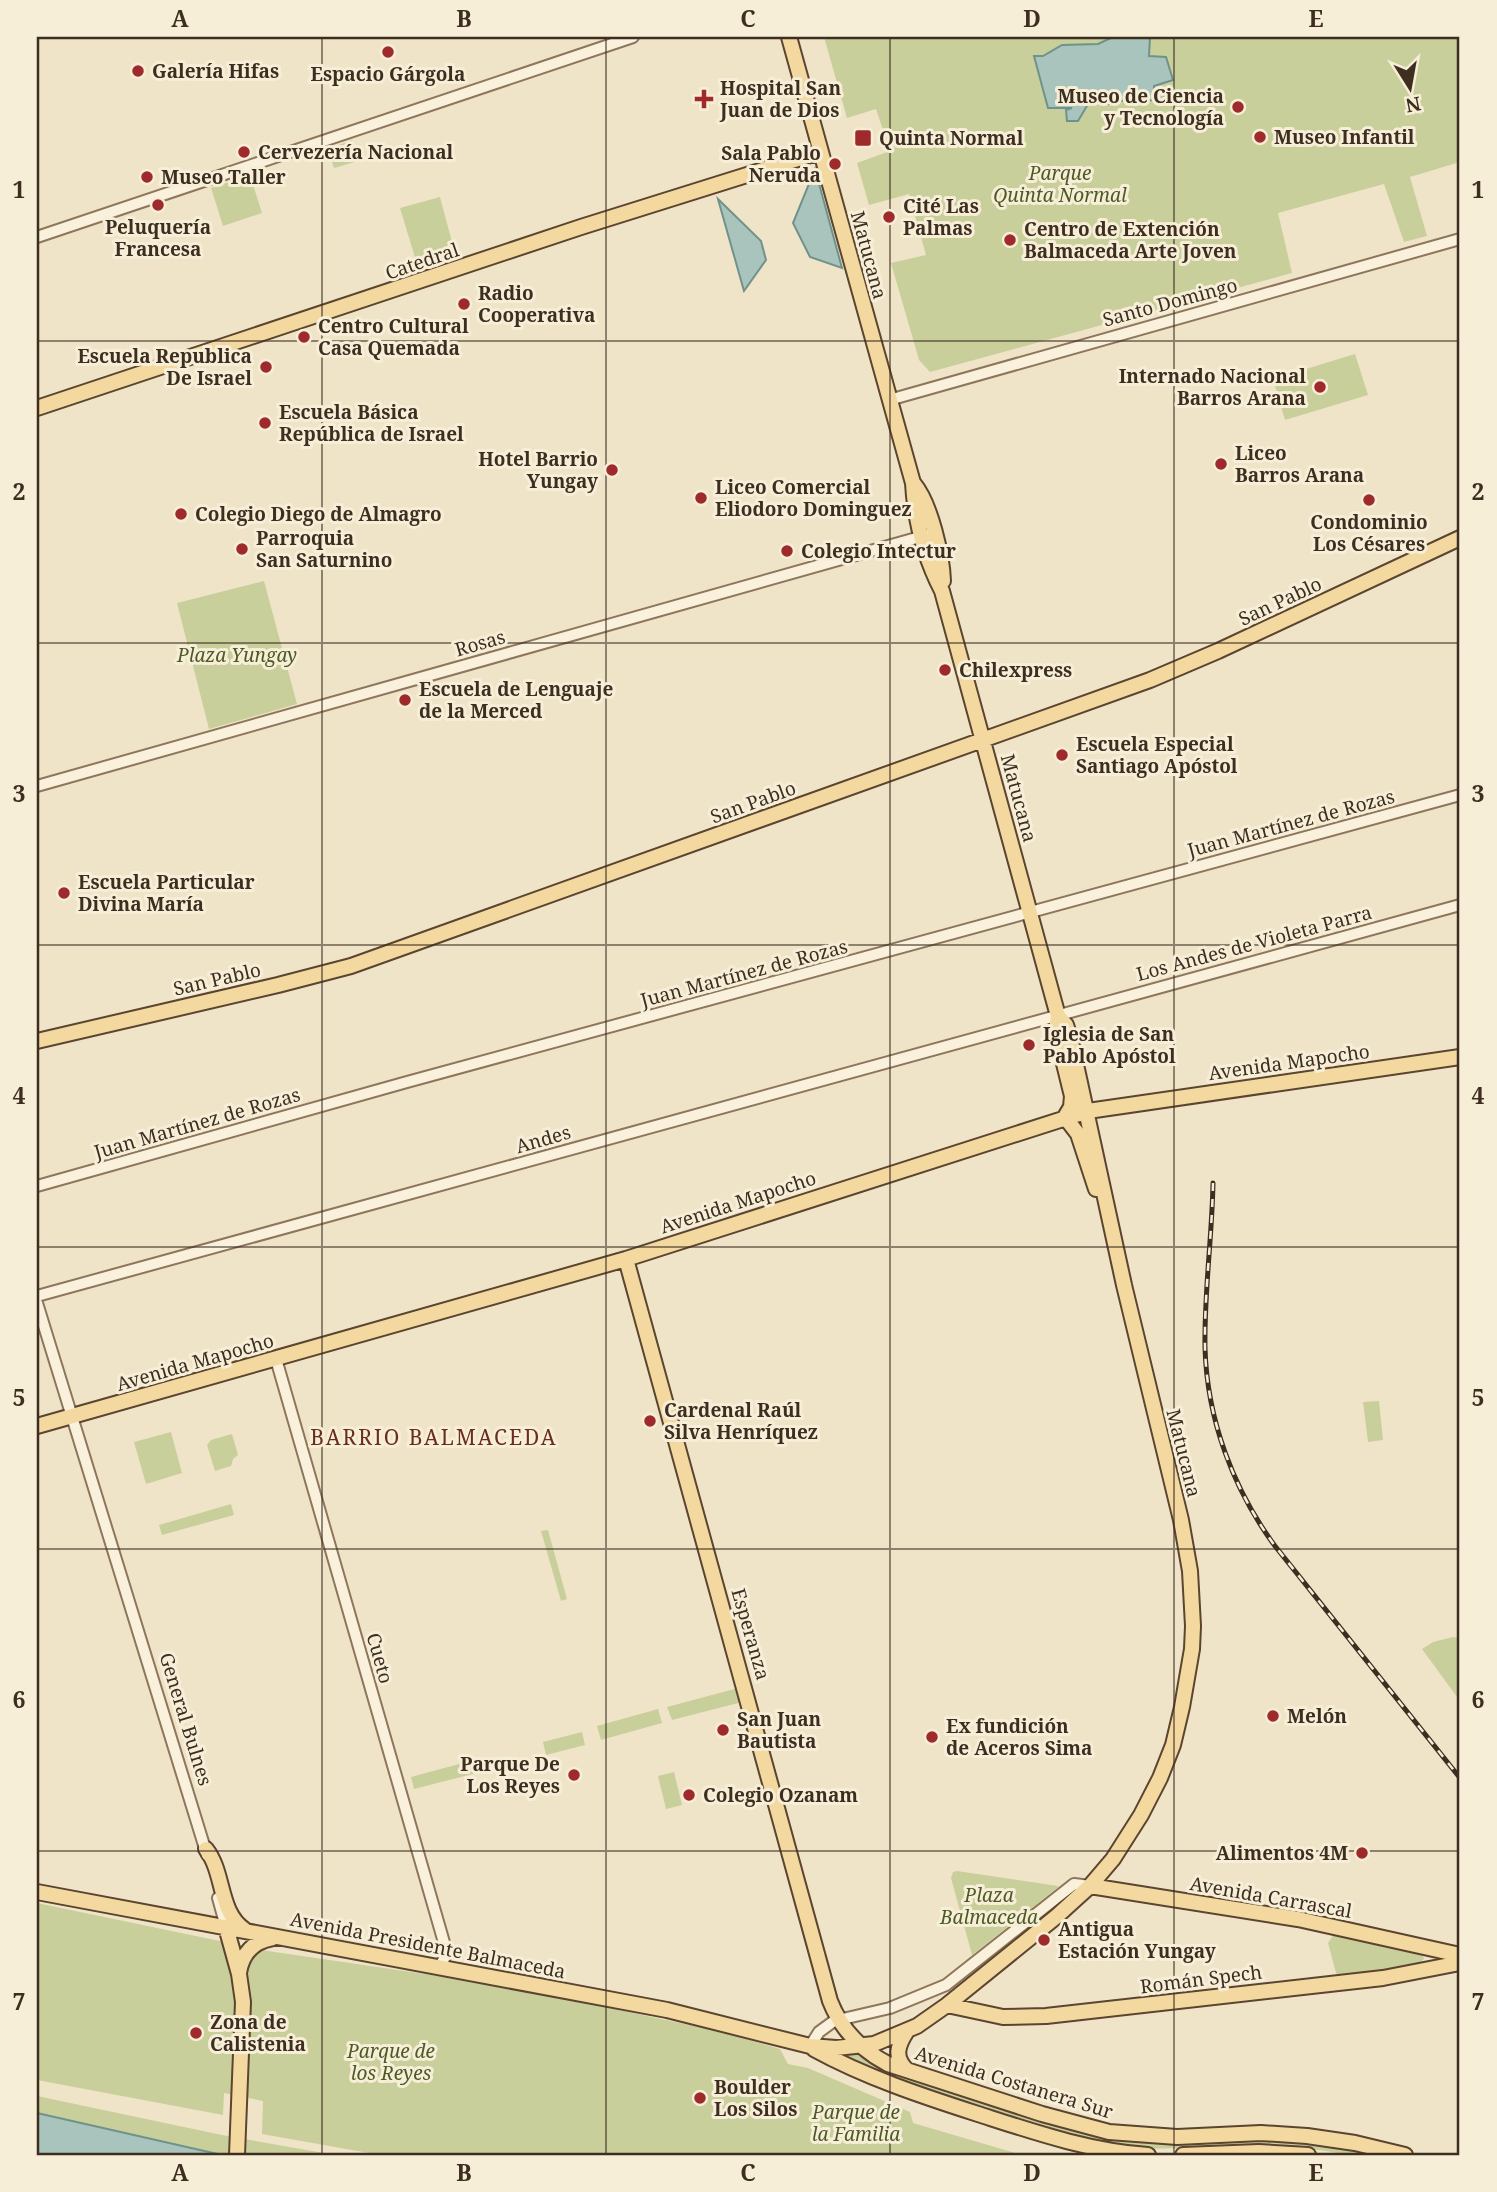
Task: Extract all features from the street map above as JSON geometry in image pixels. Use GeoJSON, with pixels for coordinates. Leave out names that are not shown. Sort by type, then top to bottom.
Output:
{"type":"FeatureCollection","features":[{"type":"Feature","properties":{"kind":"main road","name":"Matucana"},"geometry":{"type":"LineString","coordinates":[[789,37],[914,483],[916,513],[927,535],[929,562],[942,590],[1058,1016],[1069,1031],[1108,1213],[1183,1530],[1192,1591],[1192,1648],[1182,1707],[1160,1778],[1131,1831],[1108,1866],[1090,1886]]}},
{"type":"Feature","properties":{"kind":"main road","name":"Catedral"},"geometry":{"type":"LineString","coordinates":[[37,408],[581,227],[820,152]]}},
{"type":"Feature","properties":{"kind":"main road","name":"San Pablo"},"geometry":{"type":"LineString","coordinates":[[37,1041],[351,966],[983,741],[1185,666],[1460,538]]}},
{"type":"Feature","properties":{"kind":"main road","name":"Matucana"},"geometry":{"type":"LineString","coordinates":[[1058,1016],[1057,1038],[1072,1096],[1071,1107],[1065,1117]]}},
{"type":"Feature","properties":{"kind":"main road","name":"Avenida Mapocho"},"geometry":{"type":"LineString","coordinates":[[37,1426],[626,1259],[1088,1111],[1460,1058]]}},
{"type":"Feature","properties":{"kind":"main road"},"geometry":{"type":"LineString","coordinates":[[1065,1117],[1077,1134],[1092,1180],[1108,1213]]}},
{"type":"Feature","properties":{"kind":"main road","name":"Esperanza"},"geometry":{"type":"LineString","coordinates":[[626,1259],[830,2001],[838,2020]]}},
{"type":"Feature","properties":{"kind":"main road"},"geometry":{"type":"LineString","coordinates":[[206,1849],[215,1864],[232,1917],[246,1930]]}},
{"type":"Feature","properties":{"kind":"main road","name":"Avenida Carrascal"},"geometry":{"type":"LineString","coordinates":[[1090,1886],[1298,1919],[1460,1955]]}},
{"type":"Feature","properties":{"kind":"main road","name":"Avenida Presidente Balmaceda"},"geometry":{"type":"LineString","coordinates":[[37,1892],[667,2010],[810,2046],[836,2048],[862,2046],[907,2031],[947,2005],[1090,1886]]}},
{"type":"Feature","properties":{"kind":"main road","name":"General Bulnes"},"geometry":{"type":"LineString","coordinates":[[226,1927],[239,1974],[243,2028],[237,2155]]}},
{"type":"Feature","properties":{"kind":"main road"},"geometry":{"type":"LineString","coordinates":[[239,1974],[243,1958],[251,1948],[268,1938],[281,1937]]}},
{"type":"Feature","properties":{"kind":"main road"},"geometry":{"type":"LineString","coordinates":[[1424,1970],[1433,1964],[1439,1950]]}},
{"type":"Feature","properties":{"kind":"main road","name":"Román Spech"},"geometry":{"type":"LineString","coordinates":[[947,2005],[992,2016],[1027,2018],[1370,1979],[1460,1963]]}},
{"type":"Feature","properties":{"kind":"main road","name":"Avenida Costanera Sur"},"geometry":{"type":"LineString","coordinates":[[838,2020],[862,2046],[879,2059],[1054,2117],[1109,2132],[1177,2137],[1261,2133],[1307,2136],[1355,2143],[1405,2155]]}},
{"type":"Feature","properties":{"kind":"main road"},"geometry":{"type":"LineString","coordinates":[[907,2031],[900,2043],[898,2055],[902,2065],[908,2070]]}},
{"type":"Feature","properties":{"kind":"main road","name":"Avenida Costanera Sur"},"geometry":{"type":"LineString","coordinates":[[810,2046],[849,2066],[904,2088],[1021,2128],[1088,2147],[1148,2155]]}},
{"type":"Feature","properties":{"kind":"main road"},"geometry":{"type":"LineString","coordinates":[[1184,2155],[1259,2152],[1308,2155]]}},
{"type":"Feature","properties":{"kind":"street"},"geometry":{"type":"LineString","coordinates":[[37,237],[633,37]]}},
{"type":"Feature","properties":{"kind":"street","name":"Santo Domingo"},"geometry":{"type":"LineString","coordinates":[[889,400],[1460,239]]}},
{"type":"Feature","properties":{"kind":"street","name":"Rosas"},"geometry":{"type":"LineString","coordinates":[[37,786],[927,535]]}},
{"type":"Feature","properties":{"kind":"street","name":"Juan Martínez de Rozas"},"geometry":{"type":"LineString","coordinates":[[37,1186],[1460,794]]}},
{"type":"Feature","properties":{"kind":"street","name":"Los Andes de Violeta Parra"},"geometry":{"type":"LineString","coordinates":[[1058,1016],[1460,905]]}},
{"type":"Feature","properties":{"kind":"street","name":"Andes"},"geometry":{"type":"LineString","coordinates":[[37,1296],[1058,1016]]}},
{"type":"Feature","properties":{"kind":"street","name":"General Bulnes"},"geometry":{"type":"LineString","coordinates":[[37,1303],[206,1849],[226,1927]]}},
{"type":"Feature","properties":{"kind":"street","name":"Cueto"},"geometry":{"type":"LineString","coordinates":[[276,1359],[445,1946],[445,1958],[440,1966]]}},
{"type":"Feature","properties":{"kind":"street","name":"Avenida Carrascal"},"geometry":{"type":"LineString","coordinates":[[838,2020],[890,2008],[946,1985],[1074,1884],[1090,1886]]}},
{"type":"Feature","properties":{"kind":"street"},"geometry":{"type":"LineString","coordinates":[[810,2046],[822,2028],[838,2020]]}},
{"type":"Feature","properties":{"kind":"green space","name":"Parque Quinta Normal"},"geometry":{"type":"Polygon","coordinates":[[[824,37],[1460,37],[1460,162],[1410,177],[1427,236],[1404,242],[1384,184],[1278,213],[1292,273],[930,372],[919,360],[891,263],[926,255],[909,194],[869,205],[857,163],[890,151],[876,109],[847,118],[824,37]]]}},
{"type":"Feature","properties":{"kind":"green space"},"geometry":{"type":"Polygon","coordinates":[[[352,140],[358,161],[334,168],[328,149],[352,140]]]}},
{"type":"Feature","properties":{"kind":"green space"},"geometry":{"type":"Polygon","coordinates":[[[250,175],[262,213],[223,226],[211,188],[250,175]]]}},
{"type":"Feature","properties":{"kind":"green space"},"geometry":{"type":"Polygon","coordinates":[[[440,197],[456,257],[454,263],[420,274],[400,208],[440,197]]]}},
{"type":"Feature","properties":{"kind":"green space","name":"Internado Nacional Barros Arana"},"geometry":{"type":"Polygon","coordinates":[[[1355,354],[1368,395],[1285,420],[1273,379],[1355,354]]]}},
{"type":"Feature","properties":{"kind":"green space","name":"Plaza Yungay"},"geometry":{"type":"Polygon","coordinates":[[[264,581],[297,704],[209,729],[177,603],[264,581]]]}},
{"type":"Feature","properties":{"kind":"green space"},"geometry":{"type":"Polygon","coordinates":[[[1379,1401],[1383,1440],[1368,1442],[1363,1402],[1379,1401]]]}},
{"type":"Feature","properties":{"kind":"green space"},"geometry":{"type":"Polygon","coordinates":[[[171,1432],[182,1473],[146,1484],[134,1442],[171,1432]]]}},
{"type":"Feature","properties":{"kind":"green space"},"geometry":{"type":"Polygon","coordinates":[[[232,1434],[238,1455],[231,1466],[215,1471],[207,1445],[211,1440],[232,1434]]]}},
{"type":"Feature","properties":{"kind":"green space"},"geometry":{"type":"Polygon","coordinates":[[[231,1504],[234,1515],[162,1535],[159,1525],[231,1504]]]}},
{"type":"Feature","properties":{"kind":"green space"},"geometry":{"type":"Polygon","coordinates":[[[548,1530],[567,1599],[561,1601],[541,1531],[548,1530]]]}},
{"type":"Feature","properties":{"kind":"green space"},"geometry":{"type":"Polygon","coordinates":[[[1460,1638],[1460,1701],[1422,1649],[1433,1642],[1460,1638]]]}},
{"type":"Feature","properties":{"kind":"green space"},"geometry":{"type":"Polygon","coordinates":[[[738,1688],[742,1702],[672,1720],[667,1707],[738,1688]]]}},
{"type":"Feature","properties":{"kind":"green space"},"geometry":{"type":"Polygon","coordinates":[[[658,1709],[662,1723],[601,1740],[597,1726],[658,1709]]]}},
{"type":"Feature","properties":{"kind":"green space"},"geometry":{"type":"Polygon","coordinates":[[[582,1732],[585,1745],[546,1755],[543,1742],[582,1732]]]}},
{"type":"Feature","properties":{"kind":"green space"},"geometry":{"type":"Polygon","coordinates":[[[485,1757],[488,1770],[414,1789],[411,1777],[485,1757]]]}},
{"type":"Feature","properties":{"kind":"green space"},"geometry":{"type":"Polygon","coordinates":[[[674,1772],[682,1805],[666,1809],[658,1776],[674,1772]]]}},
{"type":"Feature","properties":{"kind":"green space","name":"Plaza Balmaceda"},"geometry":{"type":"Polygon","coordinates":[[[953,1872],[1058,1887],[972,1955],[951,1878],[953,1872]]]}},
{"type":"Feature","properties":{"kind":"green space","name":"Parque de los Reyes"},"geometry":{"type":"Polygon","coordinates":[[[37,1903],[268,1951],[533,1992],[718,2031],[780,2049],[788,2064],[808,2068],[910,2112],[913,2123],[1022,2155],[380,2155],[262,2134],[263,2101],[224,2093],[223,2115],[37,2080],[37,1903]]]}},
{"type":"Feature","properties":{"kind":"green space"},"geometry":{"type":"Polygon","coordinates":[[[1334,1934],[1356,1935],[1359,1941],[1387,1946],[1391,1943],[1423,1956],[1424,1959],[1415,1967],[1340,1977],[1336,1973],[1328,1943],[1334,1934]]]}},
{"type":"Feature","properties":{"kind":"green space"},"geometry":{"type":"Polygon","coordinates":[[[859,2050],[1070,2126],[1316,2139],[1396,2155],[1348,2155],[1272,2147],[1123,2149],[1055,2133],[916,2086],[841,2057],[840,2053],[859,2050]]]}},
{"type":"Feature","properties":{"kind":"green space"},"geometry":{"type":"Polygon","coordinates":[[[37,2096],[222,2135],[335,2155],[37,2155],[37,2096]]]}},
{"type":"Feature","properties":{"kind":"water"},"geometry":{"type":"Polygon","coordinates":[[[1113,37],[1150,37],[1149,56],[1166,57],[1173,80],[1154,86],[1154,89],[1164,95],[1165,100],[1116,101],[1116,104],[1106,104],[1102,95],[1094,94],[1078,121],[1067,121],[1066,110],[1072,108],[1048,108],[1034,56],[1043,56],[1062,45],[1098,44],[1113,37]]]}},
{"type":"Feature","properties":{"kind":"water"},"geometry":{"type":"Polygon","coordinates":[[[815,169],[842,268],[810,257],[793,223],[815,169]]]}},
{"type":"Feature","properties":{"kind":"water"},"geometry":{"type":"Polygon","coordinates":[[[718,199],[761,241],[766,260],[744,291],[718,199]]]}},
{"type":"Feature","properties":{"kind":"water"},"geometry":{"type":"Polygon","coordinates":[[[37,2113],[222,2155],[37,2155],[37,2113]]]}},
{"type":"Feature","properties":{"kind":"railway"},"geometry":{"type":"LineString","coordinates":[[1213,1183],[1205,1327],[1207,1375],[1217,1427],[1235,1477],[1275,1546],[1460,1778]]}},
{"type":"Feature","properties":{"kind":"place","name":"Espacio Gárgola"},"geometry":{"type":"Point","coordinates":[388,52]}},
{"type":"Feature","properties":{"kind":"place","name":"Galería Hifas"},"geometry":{"type":"Point","coordinates":[138,71]}},
{"type":"Feature","properties":{"kind":"place","name":"Hospital San Juan de Dios"},"geometry":{"type":"Point","coordinates":[704,99]}},
{"type":"Feature","properties":{"kind":"place","name":"Museo de Ciencia y Tecnología"},"geometry":{"type":"Point","coordinates":[1238,107]}},
{"type":"Feature","properties":{"kind":"place","name":"Museo Infantil"},"geometry":{"type":"Point","coordinates":[1260,137]}},
{"type":"Feature","properties":{"kind":"place","name":"Quinta Normal"},"geometry":{"type":"Point","coordinates":[863,138]}},
{"type":"Feature","properties":{"kind":"place","name":"Cervezería Nacional"},"geometry":{"type":"Point","coordinates":[244,152]}},
{"type":"Feature","properties":{"kind":"place","name":"Sala Pablo Neruda"},"geometry":{"type":"Point","coordinates":[835,164]}},
{"type":"Feature","properties":{"kind":"place","name":"Museo Taller"},"geometry":{"type":"Point","coordinates":[147,177]}},
{"type":"Feature","properties":{"kind":"place","name":"Peluquería Francesa"},"geometry":{"type":"Point","coordinates":[158,205]}},
{"type":"Feature","properties":{"kind":"place","name":"Cité Las Palmas"},"geometry":{"type":"Point","coordinates":[889,217]}},
{"type":"Feature","properties":{"kind":"place","name":"Centro de Extención Balmaceda Arte Joven"},"geometry":{"type":"Point","coordinates":[1010,240]}},
{"type":"Feature","properties":{"kind":"place","name":"Radio Cooperativa"},"geometry":{"type":"Point","coordinates":[464,304]}},
{"type":"Feature","properties":{"kind":"place","name":"Centro Cultural Casa Quemada"},"geometry":{"type":"Point","coordinates":[304,337]}},
{"type":"Feature","properties":{"kind":"place","name":"Escuela Republica De Israel"},"geometry":{"type":"Point","coordinates":[266,367]}},
{"type":"Feature","properties":{"kind":"place","name":"Internado Nacional Barros Arana"},"geometry":{"type":"Point","coordinates":[1320,387]}},
{"type":"Feature","properties":{"kind":"place","name":"Escuela Básica República de Israel"},"geometry":{"type":"Point","coordinates":[265,423]}},
{"type":"Feature","properties":{"kind":"place","name":"Liceo Barros Arana"},"geometry":{"type":"Point","coordinates":[1221,464]}},
{"type":"Feature","properties":{"kind":"place","name":"Hotel Barrio Yungay"},"geometry":{"type":"Point","coordinates":[612,470]}},
{"type":"Feature","properties":{"kind":"place","name":"Liceo Comercial Eliodoro Dominguez"},"geometry":{"type":"Point","coordinates":[701,498]}},
{"type":"Feature","properties":{"kind":"place","name":"Condominio Los Césares"},"geometry":{"type":"Point","coordinates":[1369,500]}},
{"type":"Feature","properties":{"kind":"place","name":"Colegio Diego de Almagro"},"geometry":{"type":"Point","coordinates":[181,514]}},
{"type":"Feature","properties":{"kind":"place","name":"Parroquia San Saturnino"},"geometry":{"type":"Point","coordinates":[242,549]}},
{"type":"Feature","properties":{"kind":"place","name":"Colegio Intectur"},"geometry":{"type":"Point","coordinates":[787,551]}},
{"type":"Feature","properties":{"kind":"place","name":"Chilexpress"},"geometry":{"type":"Point","coordinates":[945,670]}},
{"type":"Feature","properties":{"kind":"place","name":"Escuela de Lenguaje de la Merced"},"geometry":{"type":"Point","coordinates":[405,700]}},
{"type":"Feature","properties":{"kind":"place","name":"Escuela Especial Santiago Apóstol"},"geometry":{"type":"Point","coordinates":[1062,755]}},
{"type":"Feature","properties":{"kind":"place","name":"Escuela Particular Divina María"},"geometry":{"type":"Point","coordinates":[64,893]}},
{"type":"Feature","properties":{"kind":"place","name":"Iglesia de San Pablo Apóstol"},"geometry":{"type":"Point","coordinates":[1029,1045]}},
{"type":"Feature","properties":{"kind":"place","name":"Cardenal Raúl Silva Henríquez"},"geometry":{"type":"Point","coordinates":[650,1421]}},
{"type":"Feature","properties":{"kind":"place","name":"Melón"},"geometry":{"type":"Point","coordinates":[1273,1716]}},
{"type":"Feature","properties":{"kind":"place","name":"San Juan Bautista"},"geometry":{"type":"Point","coordinates":[723,1730]}},
{"type":"Feature","properties":{"kind":"place","name":"Ex fundición de Aceros Sima"},"geometry":{"type":"Point","coordinates":[932,1737]}},
{"type":"Feature","properties":{"kind":"place","name":"Parque De Los Reyes"},"geometry":{"type":"Point","coordinates":[574,1775]}},
{"type":"Feature","properties":{"kind":"place","name":"Colegio Ozanam"},"geometry":{"type":"Point","coordinates":[689,1795]}},
{"type":"Feature","properties":{"kind":"place","name":"Alimentos 4M"},"geometry":{"type":"Point","coordinates":[1362,1853]}},
{"type":"Feature","properties":{"kind":"place","name":"Antigua Estación Yungay"},"geometry":{"type":"Point","coordinates":[1044,1940]}},
{"type":"Feature","properties":{"kind":"place","name":"Zona de Calistenia"},"geometry":{"type":"Point","coordinates":[196,2033]}},
{"type":"Feature","properties":{"kind":"place","name":"Boulder Los Silos"},"geometry":{"type":"Point","coordinates":[700,2098]}},
{"type":"Feature","properties":{"kind":"district","name":"BARRIO BALMACEDA"},"geometry":{"type":"Point","coordinates":[434,1438]}},
{"type":"Feature","properties":{"kind":"park label","name":"Parque de la Familia"},"geometry":{"type":"Point","coordinates":[856,2123]}}]}
